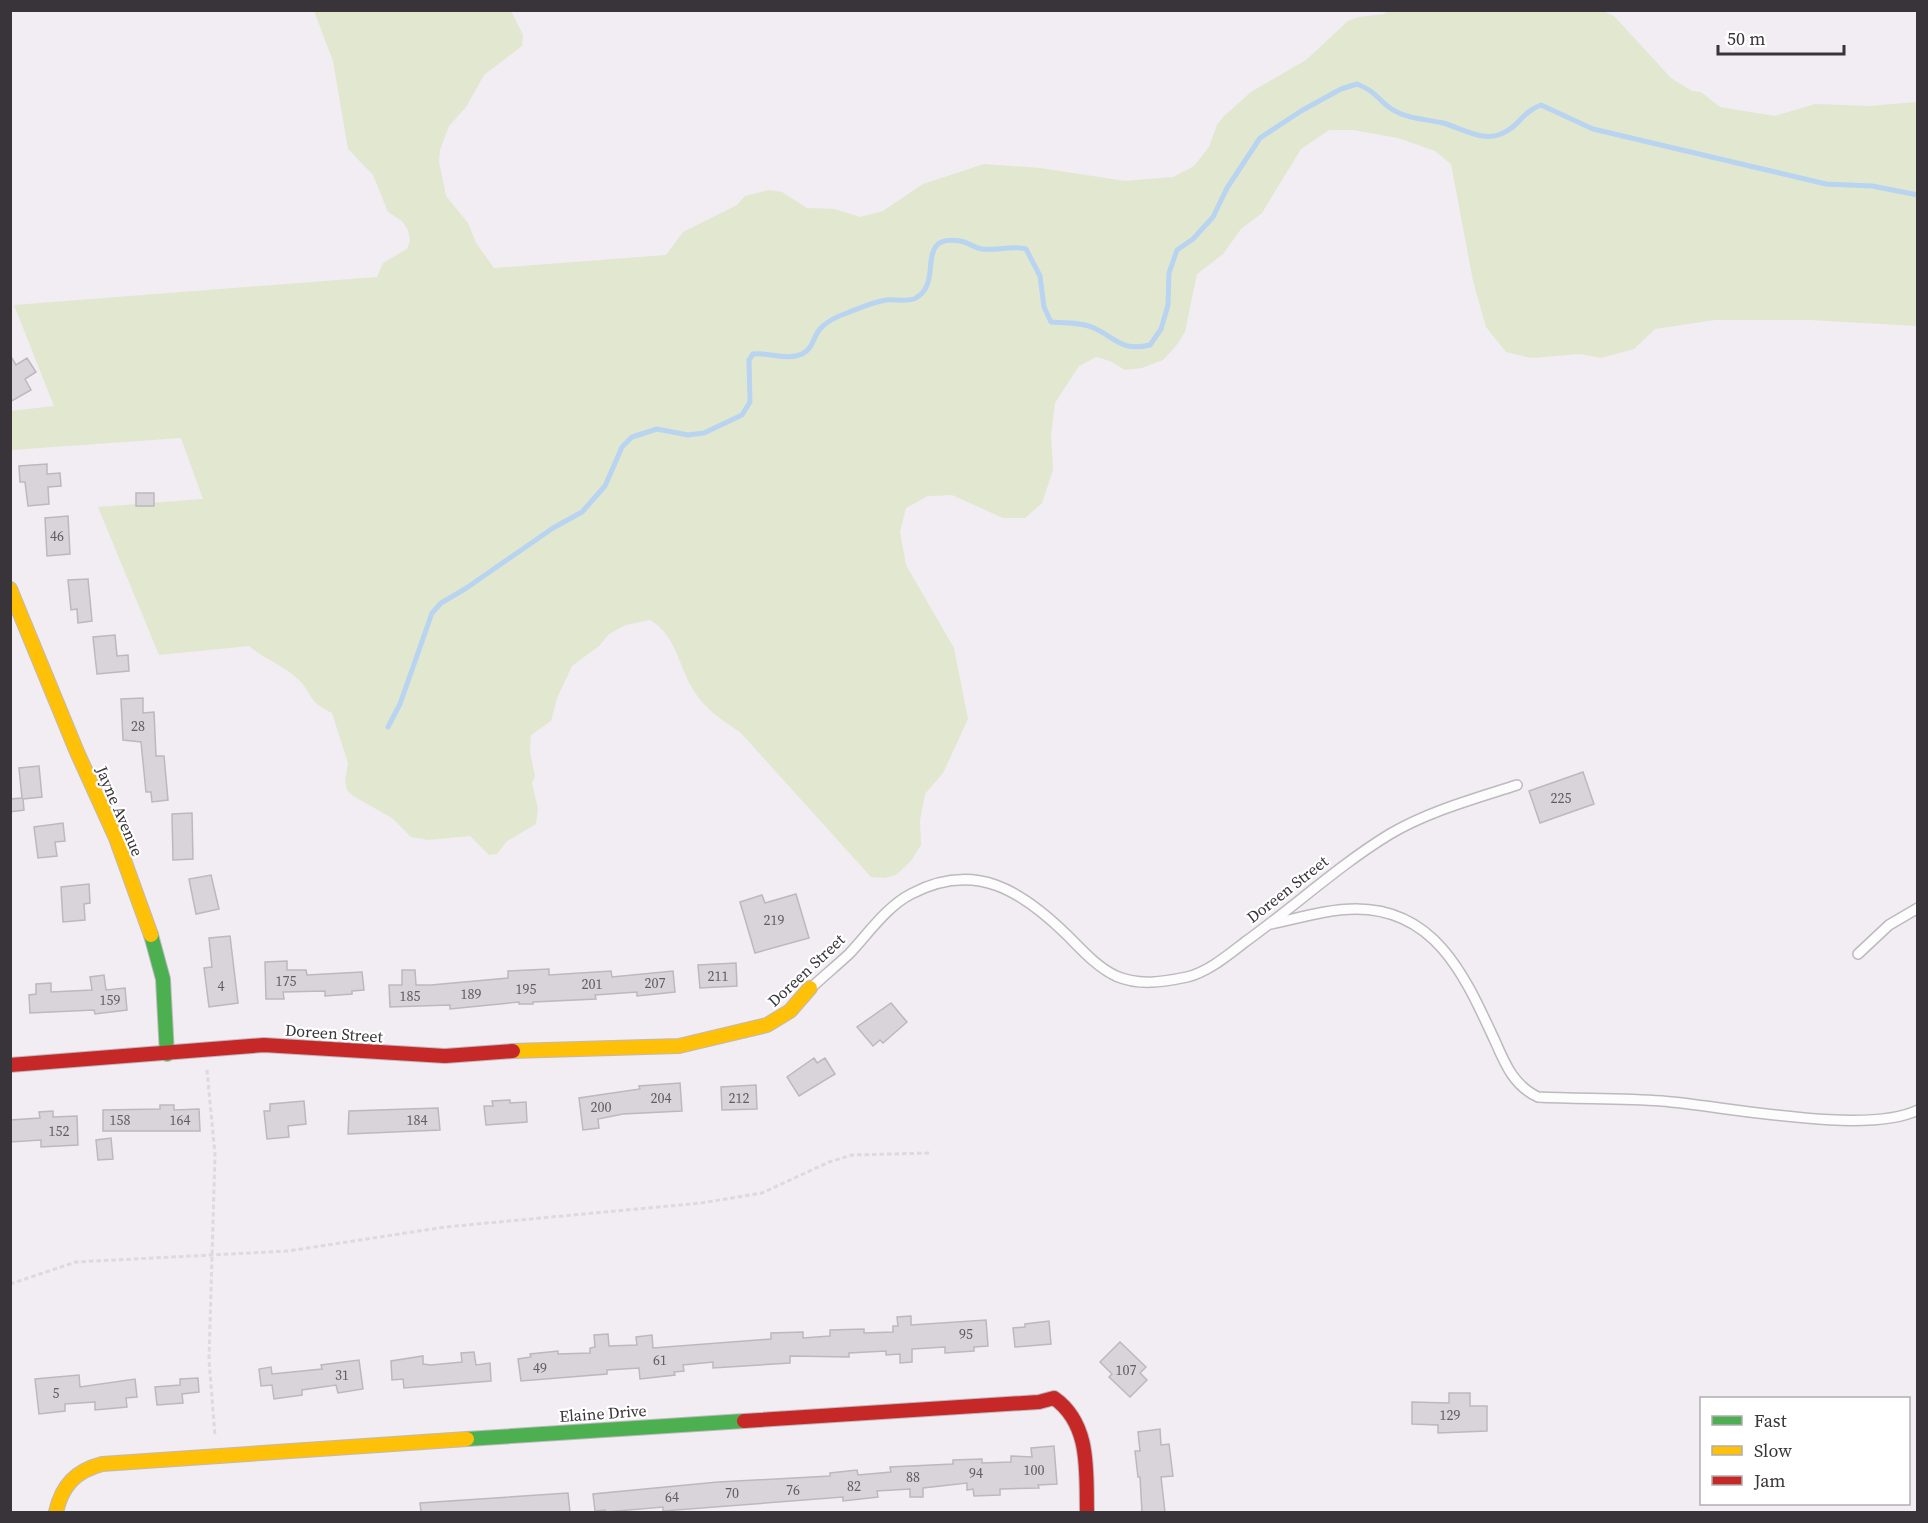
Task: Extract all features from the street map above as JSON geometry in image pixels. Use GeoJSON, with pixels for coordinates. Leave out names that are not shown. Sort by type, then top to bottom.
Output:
{"type":"FeatureCollection","features":[{"type":"Feature","properties":{"kind":"street","name":"Jayne Avenue"},"geometry":{"type":"LineString","coordinates":[[10,589],[77,752],[116,838],[146,917],[163,979],[167,1054]]}},
{"type":"Feature","properties":{"kind":"street","name":"Doreen Street"},"geometry":{"type":"LineString","coordinates":[[10,1065],[264,1045],[445,1056],[563,1048],[679,1046],[767,1025],[790,1011],[810,988]]}},
{"type":"Feature","properties":{"kind":"street","name":"Elaine Drive"},"geometry":{"type":"LineString","coordinates":[[56,1512],[67,1481],[90,1466],[124,1461],[1039,1402],[1054,1398],[1073,1413],[1079,1430],[1087,1512]]}},
{"type":"Feature","properties":{"kind":"lane","name":"Doreen Street"},"geometry":{"type":"LineString","coordinates":[[810,988],[847,955],[897,903],[912,893],[943,882],[973,881],[1006,887],[1040,910],[1095,963],[1115,976],[1137,982],[1156,982],[1191,976],[1219,961],[1330,876],[1390,834],[1424,816],[1517,785]]}},
{"type":"Feature","properties":{"kind":"lane"},"geometry":{"type":"LineString","coordinates":[[1858,954],[1889,925],[1917,908]]}},
{"type":"Feature","properties":{"kind":"lane"},"geometry":{"type":"LineString","coordinates":[[1269,924],[1328,911],[1356,909],[1378,910],[1408,921],[1445,949],[1475,996],[1507,1069],[1527,1092],[1538,1097],[1662,1101],[1829,1119],[1878,1120],[1917,1110]]}},
{"type":"Feature","properties":{"kind":"path"},"geometry":{"type":"LineString","coordinates":[[205,1050],[215,1155],[210,1360],[216,1455]]}},
{"type":"Feature","properties":{"kind":"path"},"geometry":{"type":"LineString","coordinates":[[10,1284],[76,1262],[288,1251],[446,1227],[712,1202],[762,1194],[829,1162],[852,1155],[931,1153]]}},
{"type":"Feature","properties":{"kind":"green space"},"geometry":{"type":"Polygon","coordinates":[[[314,11],[511,11],[523,35],[522,46],[484,75],[466,107],[449,126],[440,150],[439,161],[446,196],[468,223],[476,243],[494,268],[666,255],[683,232],[737,205],[745,196],[769,190],[782,192],[807,208],[835,209],[860,217],[883,211],[923,184],[984,164],[1040,168],[1125,181],[1173,177],[1194,166],[1209,147],[1217,125],[1224,116],[1251,92],[1306,60],[1348,21],[1359,17],[1384,14],[1388,11],[1603,11],[1614,16],[1671,78],[1692,91],[1701,92],[1720,107],[1775,116],[1815,104],[1869,106],[1917,102],[1917,326],[1810,320],[1715,320],[1655,329],[1634,349],[1601,358],[1580,354],[1531,358],[1506,352],[1486,327],[1473,281],[1451,164],[1435,151],[1398,138],[1353,130],[1329,130],[1301,149],[1262,213],[1241,229],[1223,254],[1197,274],[1185,332],[1163,360],[1142,368],[1125,370],[1110,361],[1096,357],[1079,366],[1055,403],[1051,435],[1053,470],[1042,503],[1025,518],[1003,518],[952,495],[928,496],[906,508],[900,532],[906,565],[954,648],[968,719],[943,773],[925,794],[920,820],[921,845],[911,861],[896,875],[885,878],[871,877],[740,732],[703,703],[694,691],[672,643],[666,634],[650,620],[626,625],[609,634],[599,646],[572,666],[557,698],[551,721],[531,735],[530,752],[535,776],[532,783],[538,809],[536,824],[507,841],[497,854],[489,855],[470,836],[428,840],[411,837],[392,818],[353,796],[347,790],[345,781],[348,763],[332,713],[314,701],[293,675],[249,646],[159,655],[98,507],[203,499],[181,438],[11,450],[11,411],[54,406],[14,305],[377,277],[383,263],[407,249],[410,240],[408,230],[402,221],[388,212],[373,175],[348,149],[333,61],[314,11]]]}},
{"type":"Feature","properties":{"kind":"building"},"geometry":{"type":"Polygon","coordinates":[[[10,355],[16,365],[27,358],[36,372],[25,379],[31,390],[10,402],[10,355]]]}},
{"type":"Feature","properties":{"kind":"building"},"geometry":{"type":"Polygon","coordinates":[[[47,464],[47,474],[60,473],[61,486],[48,487],[49,504],[28,506],[25,482],[20,482],[19,466],[47,464]]]}},
{"type":"Feature","properties":{"kind":"building"},"geometry":{"type":"Polygon","coordinates":[[[136,493],[154,493],[154,506],[136,506],[136,493]]]}},
{"type":"Feature","properties":{"kind":"building"},"geometry":{"type":"Polygon","coordinates":[[[68,516],[70,554],[47,556],[45,518],[68,516]]]}},
{"type":"Feature","properties":{"kind":"building"},"geometry":{"type":"Polygon","coordinates":[[[88,579],[92,621],[78,623],[77,609],[71,610],[68,580],[88,579]]]}},
{"type":"Feature","properties":{"kind":"building"},"geometry":{"type":"Polygon","coordinates":[[[115,635],[117,656],[128,655],[129,671],[97,674],[93,637],[115,635]]]}},
{"type":"Feature","properties":{"kind":"building"},"geometry":{"type":"Polygon","coordinates":[[[143,698],[143,713],[154,712],[156,756],[164,756],[168,800],[152,802],[151,792],[146,792],[141,742],[123,740],[121,699],[143,698]]]}},
{"type":"Feature","properties":{"kind":"building"},"geometry":{"type":"Polygon","coordinates":[[[39,766],[42,797],[23,799],[24,810],[10,812],[10,799],[22,798],[19,768],[39,766]]]}},
{"type":"Feature","properties":{"kind":"building"},"geometry":{"type":"Polygon","coordinates":[[[1583,772],[1594,804],[1540,823],[1529,791],[1583,772]]]}},
{"type":"Feature","properties":{"kind":"building"},"geometry":{"type":"Polygon","coordinates":[[[192,813],[193,859],[173,860],[172,814],[192,813]]]}},
{"type":"Feature","properties":{"kind":"building"},"geometry":{"type":"Polygon","coordinates":[[[63,823],[65,841],[55,842],[57,856],[38,858],[34,827],[63,823]]]}},
{"type":"Feature","properties":{"kind":"building"},"geometry":{"type":"Polygon","coordinates":[[[211,875],[219,909],[196,914],[189,879],[211,875]]]}},
{"type":"Feature","properties":{"kind":"building"},"geometry":{"type":"Polygon","coordinates":[[[89,884],[90,903],[84,904],[85,920],[63,922],[61,887],[89,884]]]}},
{"type":"Feature","properties":{"kind":"building"},"geometry":{"type":"Polygon","coordinates":[[[796,894],[809,938],[755,953],[740,902],[762,895],[765,903],[796,894]]]}},
{"type":"Feature","properties":{"kind":"building"},"geometry":{"type":"Polygon","coordinates":[[[230,936],[238,1003],[209,1007],[204,968],[212,967],[209,938],[230,936]]]}},
{"type":"Feature","properties":{"kind":"building"},"geometry":{"type":"Polygon","coordinates":[[[287,961],[287,970],[306,970],[307,975],[362,972],[364,990],[352,991],[352,994],[325,996],[325,991],[283,992],[284,999],[266,999],[265,962],[287,961]]]}},
{"type":"Feature","properties":{"kind":"building"},"geometry":{"type":"Polygon","coordinates":[[[736,963],[737,986],[700,988],[698,965],[736,963]]]}},
{"type":"Feature","properties":{"kind":"building"},"geometry":{"type":"Polygon","coordinates":[[[549,969],[549,975],[611,971],[612,977],[673,971],[675,992],[637,996],[637,992],[595,995],[596,999],[533,1002],[533,1004],[519,1004],[519,1002],[450,1009],[450,1005],[390,1007],[389,985],[402,985],[402,970],[415,970],[416,985],[431,985],[508,978],[508,971],[549,969]]]}},
{"type":"Feature","properties":{"kind":"building"},"geometry":{"type":"Polygon","coordinates":[[[104,975],[106,990],[125,988],[127,1010],[95,1014],[94,1010],[30,1013],[29,995],[36,994],[36,984],[51,983],[51,992],[92,990],[90,977],[104,975]]]}},
{"type":"Feature","properties":{"kind":"building"},"geometry":{"type":"Polygon","coordinates":[[[891,1003],[907,1022],[883,1043],[880,1040],[873,1046],[857,1027],[891,1003]]]}},
{"type":"Feature","properties":{"kind":"building"},"geometry":{"type":"Polygon","coordinates":[[[814,1058],[817,1063],[825,1058],[835,1074],[799,1096],[787,1077],[814,1058]]]}},
{"type":"Feature","properties":{"kind":"building"},"geometry":{"type":"Polygon","coordinates":[[[680,1083],[682,1111],[623,1114],[598,1119],[599,1128],[583,1130],[579,1098],[640,1089],[639,1086],[680,1083]]]}},
{"type":"Feature","properties":{"kind":"building"},"geometry":{"type":"Polygon","coordinates":[[[756,1085],[757,1109],[722,1110],[721,1087],[756,1085]]]}},
{"type":"Feature","properties":{"kind":"building"},"geometry":{"type":"Polygon","coordinates":[[[510,1100],[510,1103],[526,1102],[527,1122],[486,1125],[484,1106],[493,1106],[492,1101],[510,1100]]]}},
{"type":"Feature","properties":{"kind":"building"},"geometry":{"type":"Polygon","coordinates":[[[304,1101],[306,1124],[288,1126],[289,1137],[267,1139],[264,1111],[270,1111],[270,1104],[304,1101]]]}},
{"type":"Feature","properties":{"kind":"building"},"geometry":{"type":"Polygon","coordinates":[[[160,1105],[174,1105],[174,1110],[199,1109],[200,1131],[103,1131],[103,1110],[160,1109],[160,1105]]]}},
{"type":"Feature","properties":{"kind":"building"},"geometry":{"type":"Polygon","coordinates":[[[438,1108],[440,1130],[348,1134],[349,1111],[438,1108]]]}},
{"type":"Feature","properties":{"kind":"building"},"geometry":{"type":"Polygon","coordinates":[[[53,1111],[53,1117],[77,1116],[78,1145],[41,1147],[41,1140],[10,1142],[10,1120],[40,1118],[39,1112],[53,1111]]]}},
{"type":"Feature","properties":{"kind":"building"},"geometry":{"type":"Polygon","coordinates":[[[111,1138],[113,1159],[98,1160],[96,1140],[111,1138]]]}},
{"type":"Feature","properties":{"kind":"building"},"geometry":{"type":"Polygon","coordinates":[[[911,1316],[911,1325],[986,1320],[988,1346],[974,1347],[974,1351],[945,1353],[945,1347],[912,1349],[912,1362],[900,1363],[900,1354],[886,1355],[886,1351],[849,1353],[849,1357],[790,1356],[790,1363],[713,1368],[713,1362],[683,1365],[684,1371],[674,1372],[675,1375],[640,1379],[639,1368],[607,1370],[607,1374],[521,1381],[518,1359],[531,1357],[530,1354],[558,1351],[558,1354],[590,1353],[590,1348],[595,1347],[594,1335],[608,1334],[609,1346],[637,1345],[636,1337],[652,1335],[653,1348],[771,1339],[771,1333],[803,1332],[803,1338],[830,1336],[830,1330],[864,1329],[864,1333],[893,1332],[893,1326],[898,1326],[897,1317],[911,1316]]]}},
{"type":"Feature","properties":{"kind":"building"},"geometry":{"type":"Polygon","coordinates":[[[1049,1321],[1051,1344],[1015,1347],[1013,1328],[1049,1321]]]}},
{"type":"Feature","properties":{"kind":"building"},"geometry":{"type":"Polygon","coordinates":[[[1120,1342],[1146,1367],[1140,1373],[1147,1380],[1130,1397],[1109,1377],[1112,1374],[1100,1362],[1120,1342]]]}},
{"type":"Feature","properties":{"kind":"building"},"geometry":{"type":"Polygon","coordinates":[[[474,1352],[476,1365],[490,1363],[491,1381],[404,1388],[403,1379],[392,1380],[391,1361],[423,1356],[423,1364],[462,1362],[461,1353],[474,1352]]]}},
{"type":"Feature","properties":{"kind":"building"},"geometry":{"type":"Polygon","coordinates":[[[359,1360],[363,1389],[338,1393],[336,1385],[302,1390],[302,1395],[274,1399],[272,1385],[261,1386],[259,1369],[271,1367],[272,1374],[322,1369],[321,1365],[359,1360]]]}},
{"type":"Feature","properties":{"kind":"building"},"geometry":{"type":"Polygon","coordinates":[[[79,1375],[80,1387],[135,1379],[137,1397],[126,1398],[127,1407],[95,1410],[95,1402],[65,1404],[65,1411],[39,1414],[35,1379],[79,1375]]]}},
{"type":"Feature","properties":{"kind":"building"},"geometry":{"type":"Polygon","coordinates":[[[198,1378],[199,1392],[182,1394],[183,1403],[157,1405],[155,1387],[180,1385],[180,1379],[198,1378]]]}},
{"type":"Feature","properties":{"kind":"building"},"geometry":{"type":"Polygon","coordinates":[[[1449,1393],[1470,1393],[1470,1406],[1487,1406],[1487,1431],[1438,1433],[1438,1425],[1412,1424],[1412,1402],[1449,1403],[1449,1393]]]}},
{"type":"Feature","properties":{"kind":"building"},"geometry":{"type":"Polygon","coordinates":[[[1160,1429],[1161,1445],[1169,1444],[1173,1476],[1161,1477],[1165,1512],[1142,1512],[1140,1477],[1138,1477],[1135,1451],[1140,1451],[1138,1432],[1160,1429]]]}},
{"type":"Feature","properties":{"kind":"building"},"geometry":{"type":"Polygon","coordinates":[[[1054,1446],[1057,1484],[1038,1485],[1039,1488],[1000,1489],[1000,1495],[974,1496],[973,1489],[967,1490],[967,1483],[923,1488],[923,1497],[910,1497],[910,1489],[877,1491],[878,1497],[843,1501],[843,1497],[663,1511],[663,1507],[595,1511],[593,1494],[718,1482],[830,1476],[830,1473],[857,1470],[858,1475],[891,1472],[890,1467],[953,1464],[953,1460],[982,1459],[982,1463],[1011,1462],[1011,1456],[1032,1457],[1031,1448],[1054,1446]]]}},
{"type":"Feature","properties":{"kind":"building"},"geometry":{"type":"Polygon","coordinates":[[[568,1493],[570,1512],[421,1512],[420,1503],[568,1493]]]}},
{"type":"Feature","properties":{"kind":"waterway"},"geometry":{"type":"LineString","coordinates":[[388,727],[400,704],[432,613],[441,603],[553,528],[582,512],[605,486],[622,447],[632,437],[657,429],[688,435],[704,433],[742,415],[750,402],[749,360],[753,354],[784,357],[802,354],[806,352],[820,329],[836,317],[881,301],[914,299],[923,292],[928,283],[933,252],[937,245],[946,241],[960,241],[982,249],[1026,249],[1040,276],[1044,307],[1051,322],[1089,326],[1119,343],[1132,347],[1150,345],[1161,329],[1168,305],[1169,273],[1177,250],[1193,239],[1213,217],[1227,188],[1260,138],[1301,111],[1341,89],[1357,84],[1373,92],[1390,108],[1402,114],[1486,136],[1508,131],[1534,108],[1541,105],[1593,129],[1826,184],[1872,186],[1918,195]]}},
{"type":"Feature","properties":{"kind":"traffic: fast"},"geometry":{"type":"LineString","coordinates":[[151,935],[163,979],[167,1054]]}},
{"type":"Feature","properties":{"kind":"traffic: fast"},"geometry":{"type":"LineString","coordinates":[[467,1439],[744,1421]]}},
{"type":"Feature","properties":{"kind":"traffic: slow"},"geometry":{"type":"LineString","coordinates":[[10,589],[77,752],[116,838],[151,935]]}},
{"type":"Feature","properties":{"kind":"traffic: slow"},"geometry":{"type":"LineString","coordinates":[[513,1051],[679,1046],[767,1025],[790,1011],[810,988]]}},
{"type":"Feature","properties":{"kind":"traffic: slow"},"geometry":{"type":"LineString","coordinates":[[56,1512],[62,1494],[72,1480],[85,1471],[102,1464],[467,1439]]}},
{"type":"Feature","properties":{"kind":"traffic: jam"},"geometry":{"type":"LineString","coordinates":[[10,1065],[264,1045],[445,1056],[513,1051]]}},
{"type":"Feature","properties":{"kind":"traffic: jam"},"geometry":{"type":"LineString","coordinates":[[744,1421],[1039,1402],[1054,1398],[1075,1421],[1080,1435],[1086,1465],[1087,1512]]}}]}
